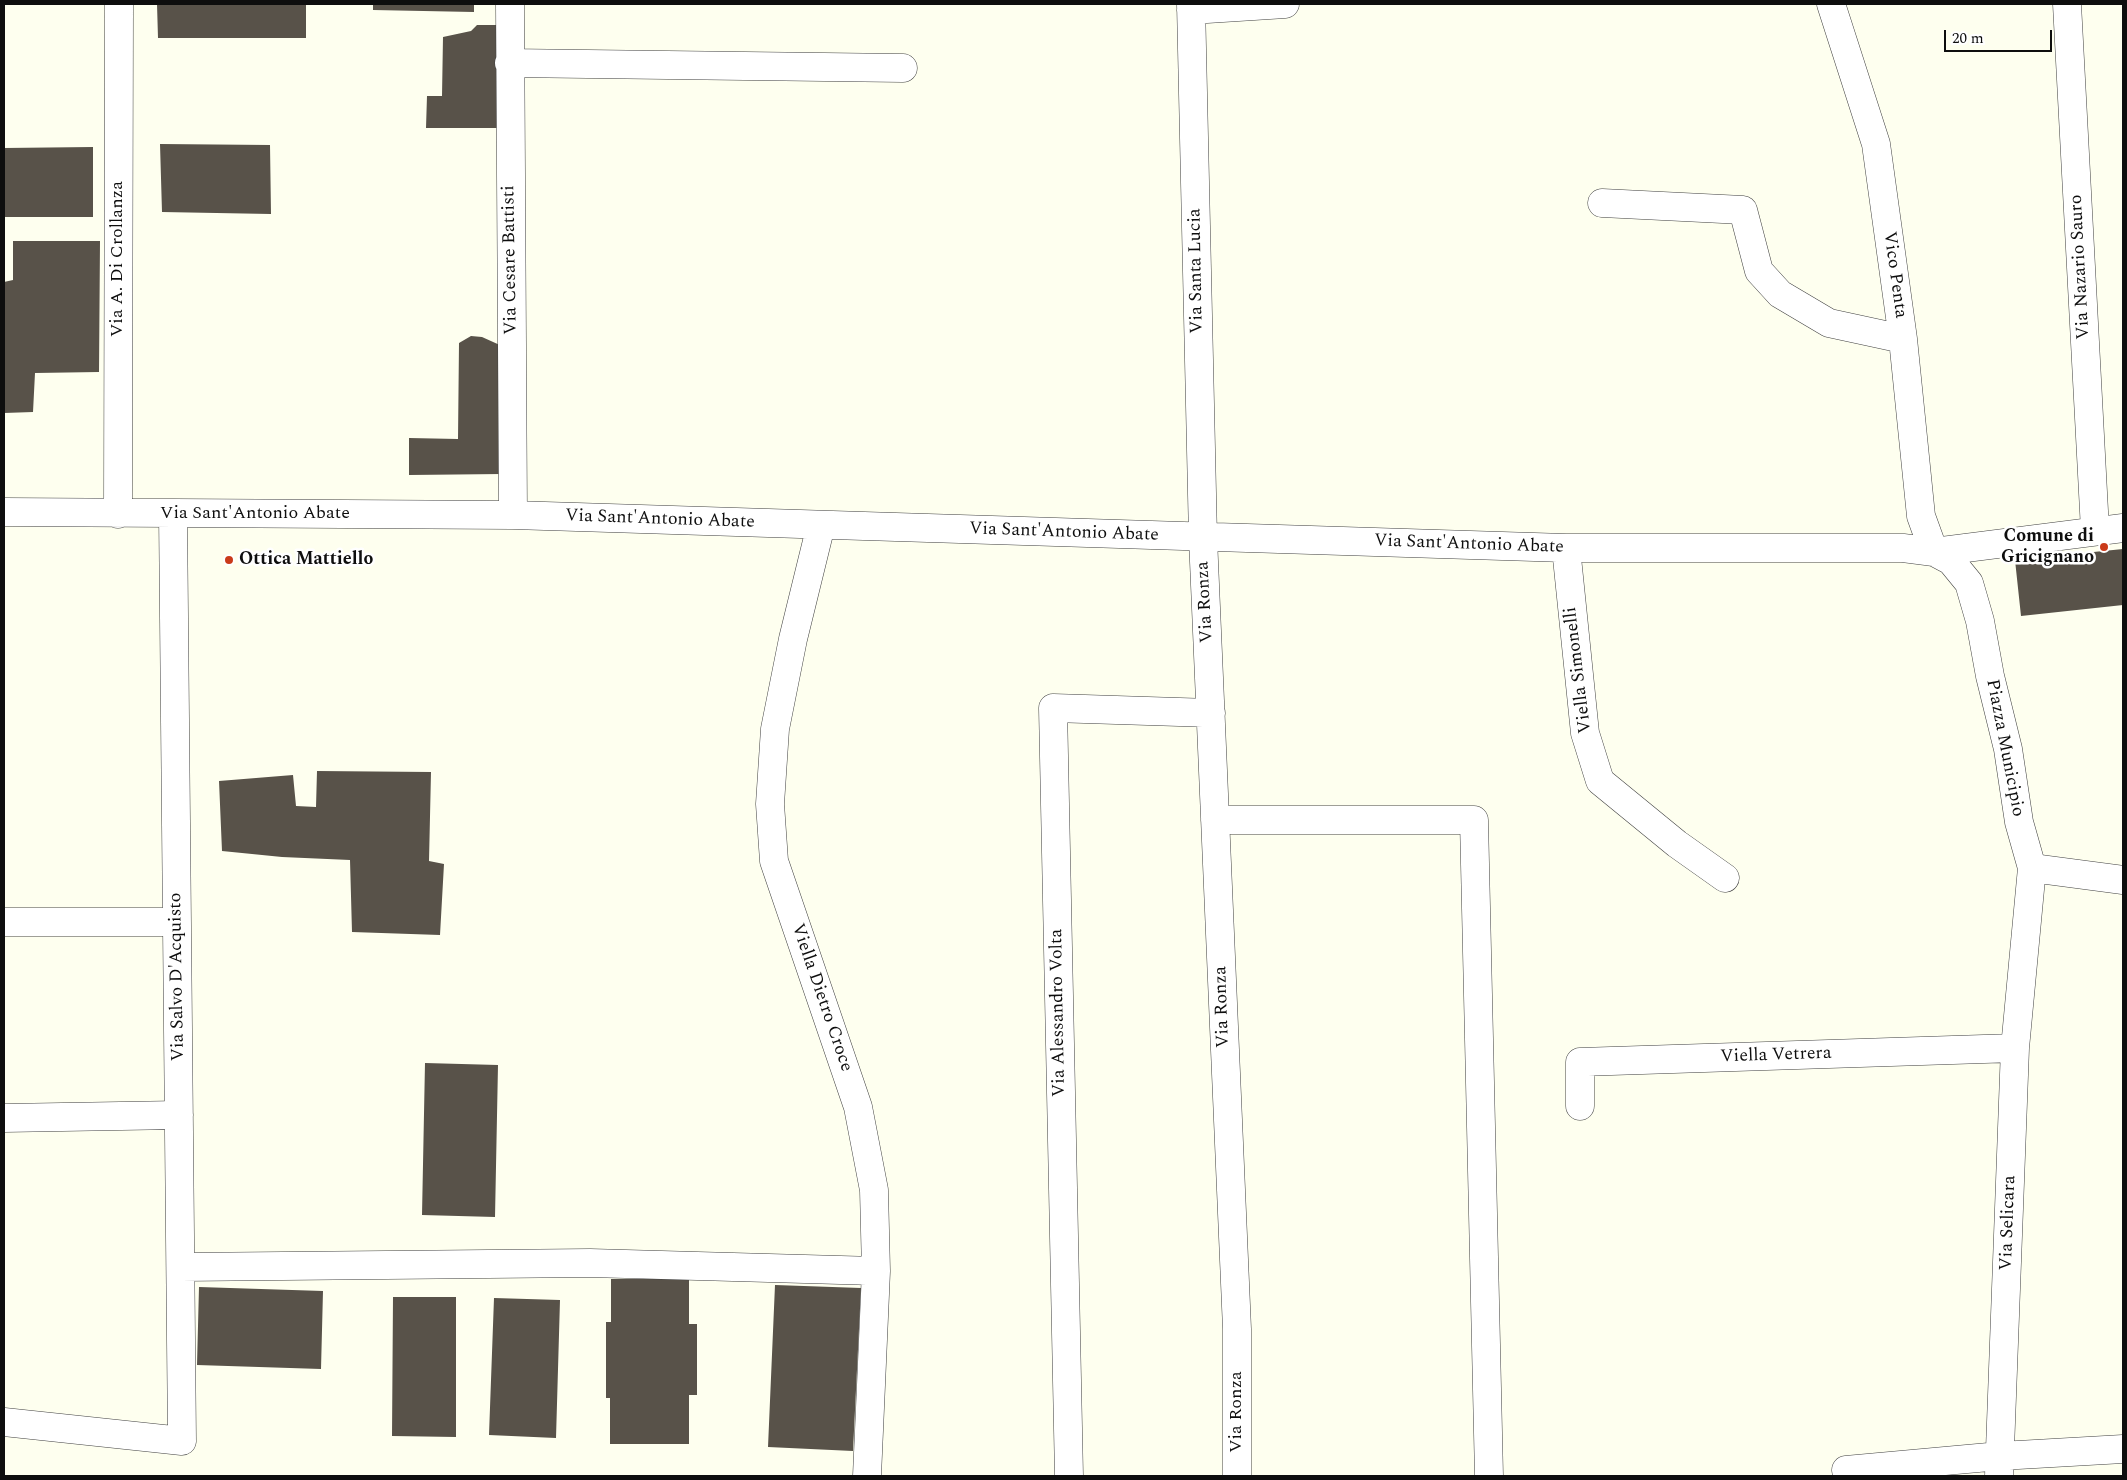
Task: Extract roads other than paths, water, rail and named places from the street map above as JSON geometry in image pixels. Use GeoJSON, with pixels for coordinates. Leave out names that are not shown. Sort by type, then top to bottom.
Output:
{"type":"FeatureCollection","features":[{"type":"Feature","properties":{"kind":"street","name":"Via A. Di Crollanza"},"geometry":{"type":"LineString","coordinates":[[118,514],[119,4]]}},
{"type":"Feature","properties":{"kind":"street","name":"Via Cesare Battisti"},"geometry":{"type":"LineString","coordinates":[[510,4],[513,516]]}},
{"type":"Feature","properties":{"kind":"street"},"geometry":{"type":"LineString","coordinates":[[1191,7],[1285,4]]}},
{"type":"Feature","properties":{"kind":"street","name":"Vico Penta"},"geometry":{"type":"LineString","coordinates":[[1831,4],[1876,144],[1903,339],[1921,516],[1934,552]]}},
{"type":"Feature","properties":{"kind":"street","name":"Via Nazario Sauro"},"geometry":{"type":"LineString","coordinates":[[2067,4],[2095,530]]}},
{"type":"Feature","properties":{"kind":"street","name":"Via Santa Lucia"},"geometry":{"type":"LineString","coordinates":[[1191,7],[1203,538]]}},
{"type":"Feature","properties":{"kind":"street"},"geometry":{"type":"LineString","coordinates":[[509,64],[903,68]]}},
{"type":"Feature","properties":{"kind":"street"},"geometry":{"type":"LineString","coordinates":[[1602,203],[1742,210],[1759,271],[1780,294],[1828,323],[1903,339]]}},
{"type":"Feature","properties":{"kind":"street","name":"Via Sant'Antonio Abate"},"geometry":{"type":"LineString","coordinates":[[4,512],[513,516],[1566,548],[1902,548],[1934,552],[2095,530],[2123,528]]}},
{"type":"Feature","properties":{"kind":"street","name":"Via Salvo D'Acquisto"},"geometry":{"type":"LineString","coordinates":[[4,1422],[182,1441],[173,513]]}},
{"type":"Feature","properties":{"kind":"street","name":"Viella Dietro Croce"},"geometry":{"type":"LineString","coordinates":[[821,525],[793,638],[775,729],[770,804],[774,861],[858,1107],[874,1190],[876,1272],[867,1476]]}},
{"type":"Feature","properties":{"kind":"street","name":"Via Ronza"},"geometry":{"type":"LineString","coordinates":[[1203,538],[1237,1329],[1237,1476]]}},
{"type":"Feature","properties":{"kind":"street","name":"Viella Simonelli"},"geometry":{"type":"LineString","coordinates":[[1566,548],[1585,733],[1600,781],[1677,844],[1725,878]]}},
{"type":"Feature","properties":{"kind":"street","name":"Piazza Municipio"},"geometry":{"type":"LineString","coordinates":[[1934,552],[1951,561],[1969,583],[1980,621],[1990,676],[2008,749],[2019,822],[2032,868]]}},
{"type":"Feature","properties":{"kind":"street","name":"Via Alessandro Volta"},"geometry":{"type":"LineString","coordinates":[[1069,1476],[1053,708],[1210,713]]}},
{"type":"Feature","properties":{"kind":"street"},"geometry":{"type":"LineString","coordinates":[[1215,820],[1474,820],[1490,1476]]}},
{"type":"Feature","properties":{"kind":"street"},"geometry":{"type":"LineString","coordinates":[[2032,868],[2123,880]]}},
{"type":"Feature","properties":{"kind":"street","name":"Via Selicara"},"geometry":{"type":"LineString","coordinates":[[2000,1466],[2015,1048],[2032,868]]}},
{"type":"Feature","properties":{"kind":"street"},"geometry":{"type":"LineString","coordinates":[[4,922],[177,922]]}},
{"type":"Feature","properties":{"kind":"street","name":"Viella Vetrera"},"geometry":{"type":"LineString","coordinates":[[1580,1106],[1580,1062],[2015,1048]]}},
{"type":"Feature","properties":{"kind":"street"},"geometry":{"type":"LineString","coordinates":[[4,1118],[179,1115]]}},
{"type":"Feature","properties":{"kind":"street"},"geometry":{"type":"LineString","coordinates":[[181,1266],[590,1263],[876,1272]]}},
{"type":"Feature","properties":{"kind":"street"},"geometry":{"type":"LineString","coordinates":[[1846,1470],[2000,1466],[2123,1449]]}},
{"type":"Feature","properties":{"kind":"place","name":"Comune di Gricignano"},"geometry":{"type":"Point","coordinates":[2104,547]}},
{"type":"Feature","properties":{"kind":"place","name":"Ottica Mattiello"},"geometry":{"type":"Point","coordinates":[229,560]}}]}
